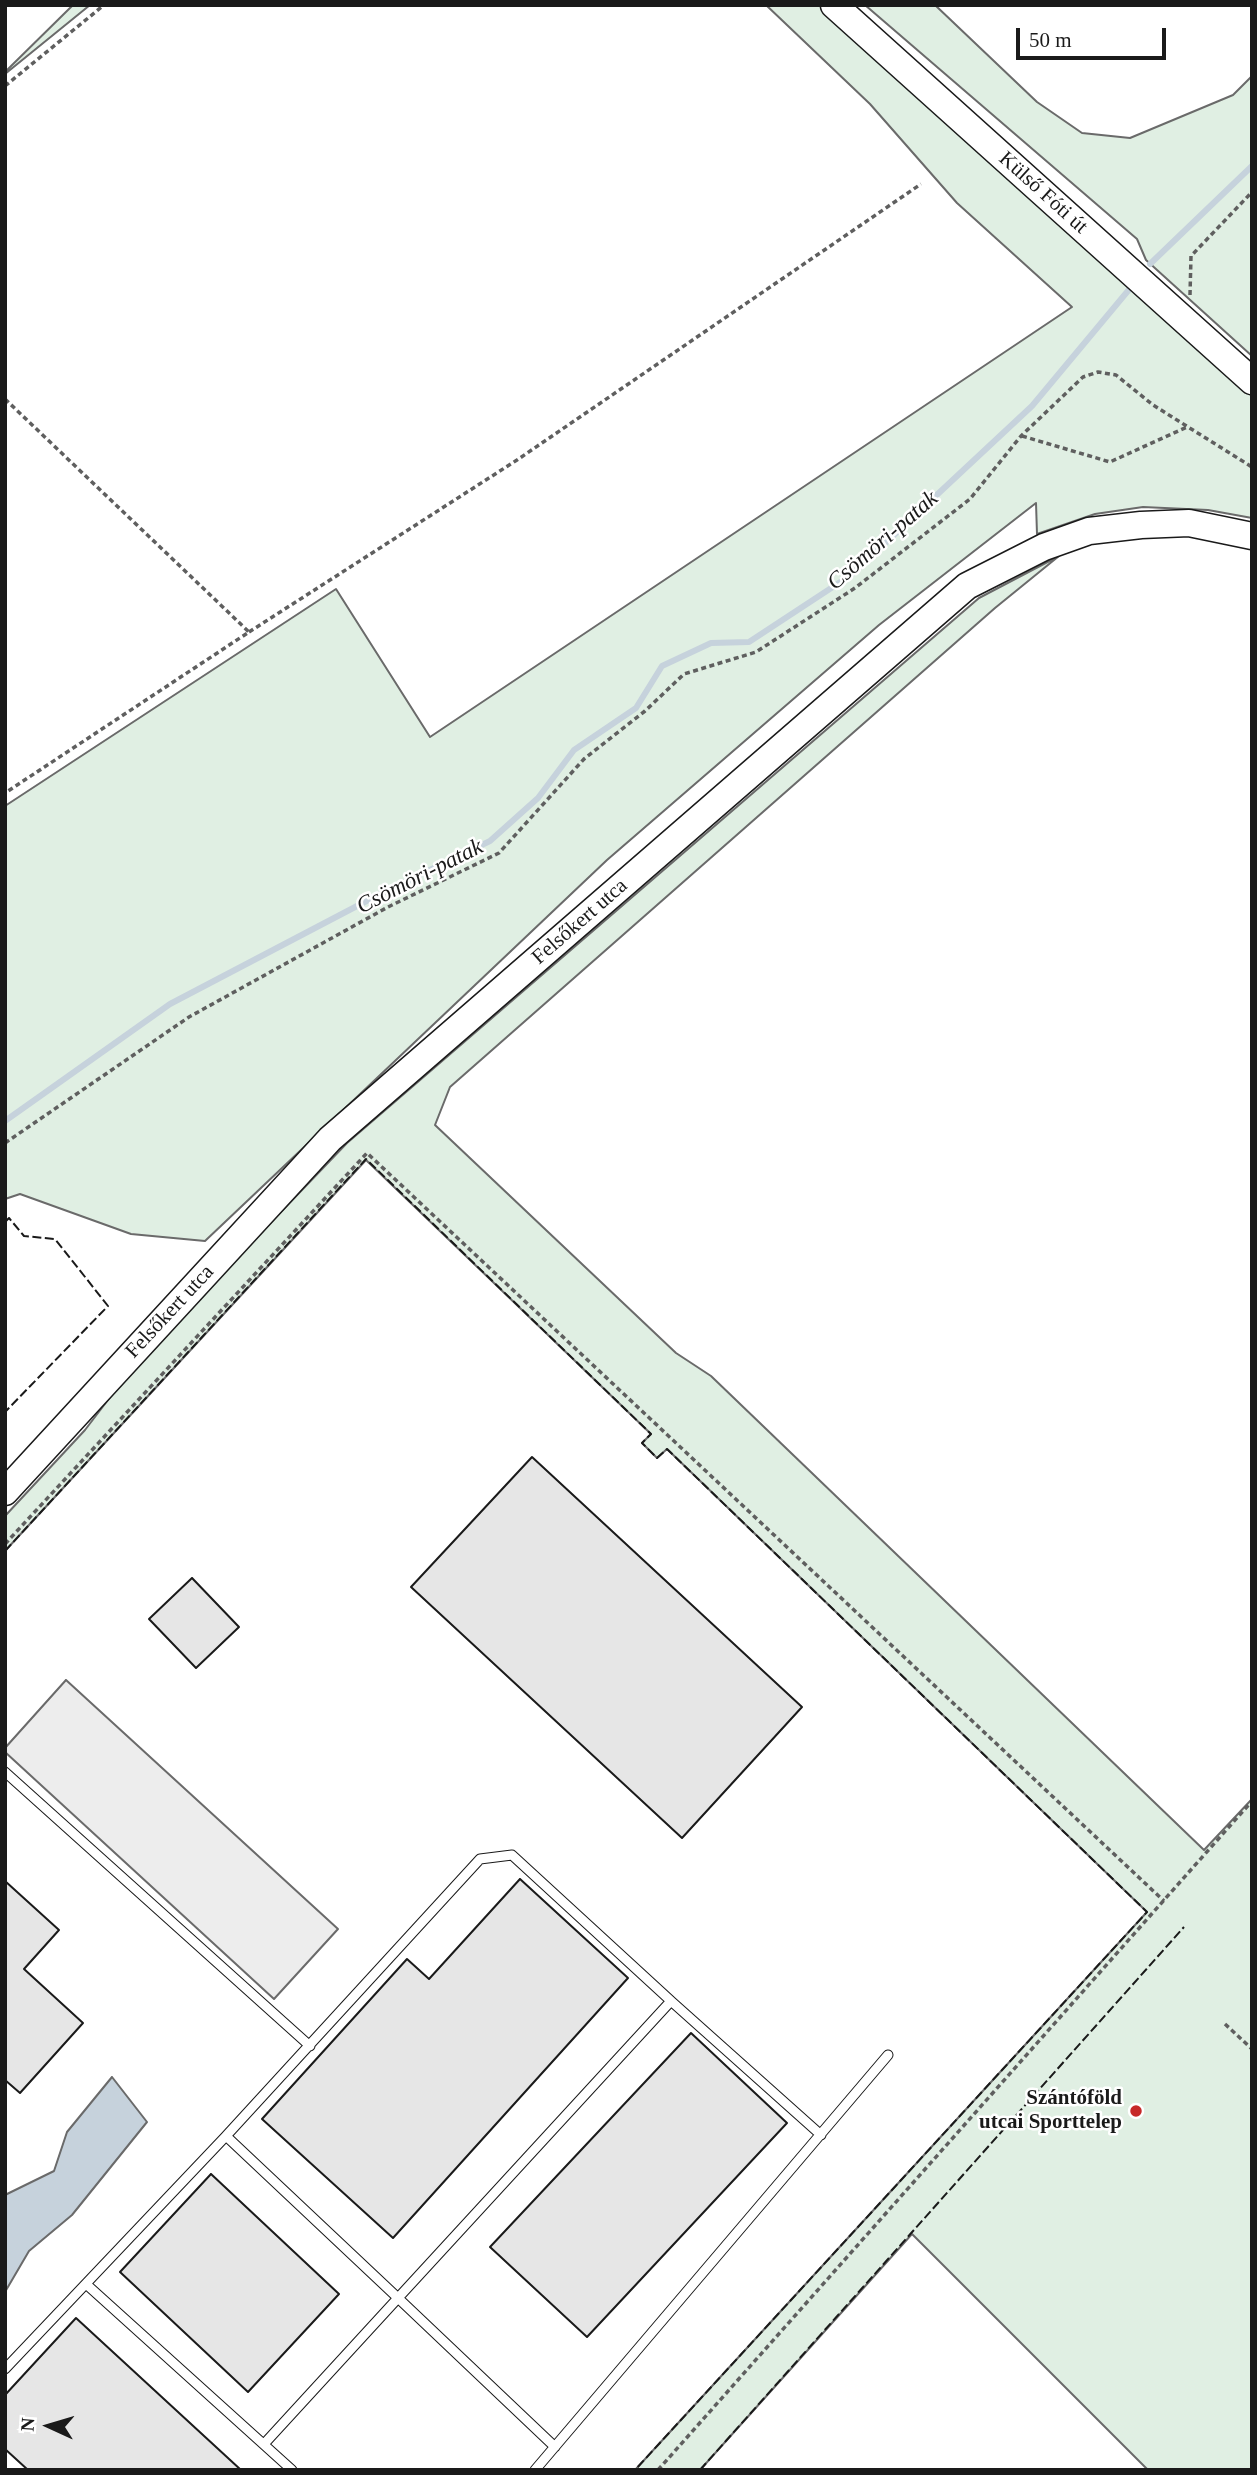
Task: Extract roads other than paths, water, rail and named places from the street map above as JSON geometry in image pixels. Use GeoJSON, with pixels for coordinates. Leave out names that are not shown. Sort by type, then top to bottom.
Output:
{"type":"FeatureCollection","features":[{"type":"Feature","properties":{"kind":"street","name":"Külső Fóti út"},"geometry":{"type":"LineString","coordinates":[[834,5],[1252,381]]}},
{"type":"Feature","properties":{"kind":"street","name":"Felsőkert utca"},"geometry":{"type":"LineString","coordinates":[[5,1492],[330,1139],[967,586],[1044,547],[1089,531],[1141,524],[1189,523],[1252,536]]}},
{"type":"Feature","properties":{"kind":"lane"},"geometry":{"type":"LineString","coordinates":[[5,1772],[310,2046]]}},
{"type":"Feature","properties":{"kind":"lane"},"geometry":{"type":"LineString","coordinates":[[5,2368],[310,2046],[480,1859],[494,1855],[512,1855],[821,2135]]}},
{"type":"Feature","properties":{"kind":"lane"},"geometry":{"type":"LineString","coordinates":[[264,2444],[671,2001]]}},
{"type":"Feature","properties":{"kind":"lane"},"geometry":{"type":"LineString","coordinates":[[535,2470],[888,2055]]}},
{"type":"Feature","properties":{"kind":"lane"},"geometry":{"type":"LineString","coordinates":[[226,2136],[555,2447]]}},
{"type":"Feature","properties":{"kind":"lane"},"geometry":{"type":"LineString","coordinates":[[86,2284],[292,2470]]}},
{"type":"Feature","properties":{"kind":"waterway","name":"Csömöri-patak"},"geometry":{"type":"LineString","coordinates":[[1150,264],[1252,166]]}},
{"type":"Feature","properties":{"kind":"waterway","name":"Csömöri-patak"},"geometry":{"type":"LineString","coordinates":[[5,1121],[170,1004],[378,895],[490,841],[538,798],[574,750],[636,708],[662,666],[711,643],[749,642],[851,575],[1032,406],[1132,286]]}},
{"type":"Feature","properties":{"kind":"place","name":"Szántóföld utcai Sporttelep"},"geometry":{"type":"Point","coordinates":[1136,2111]}}]}
